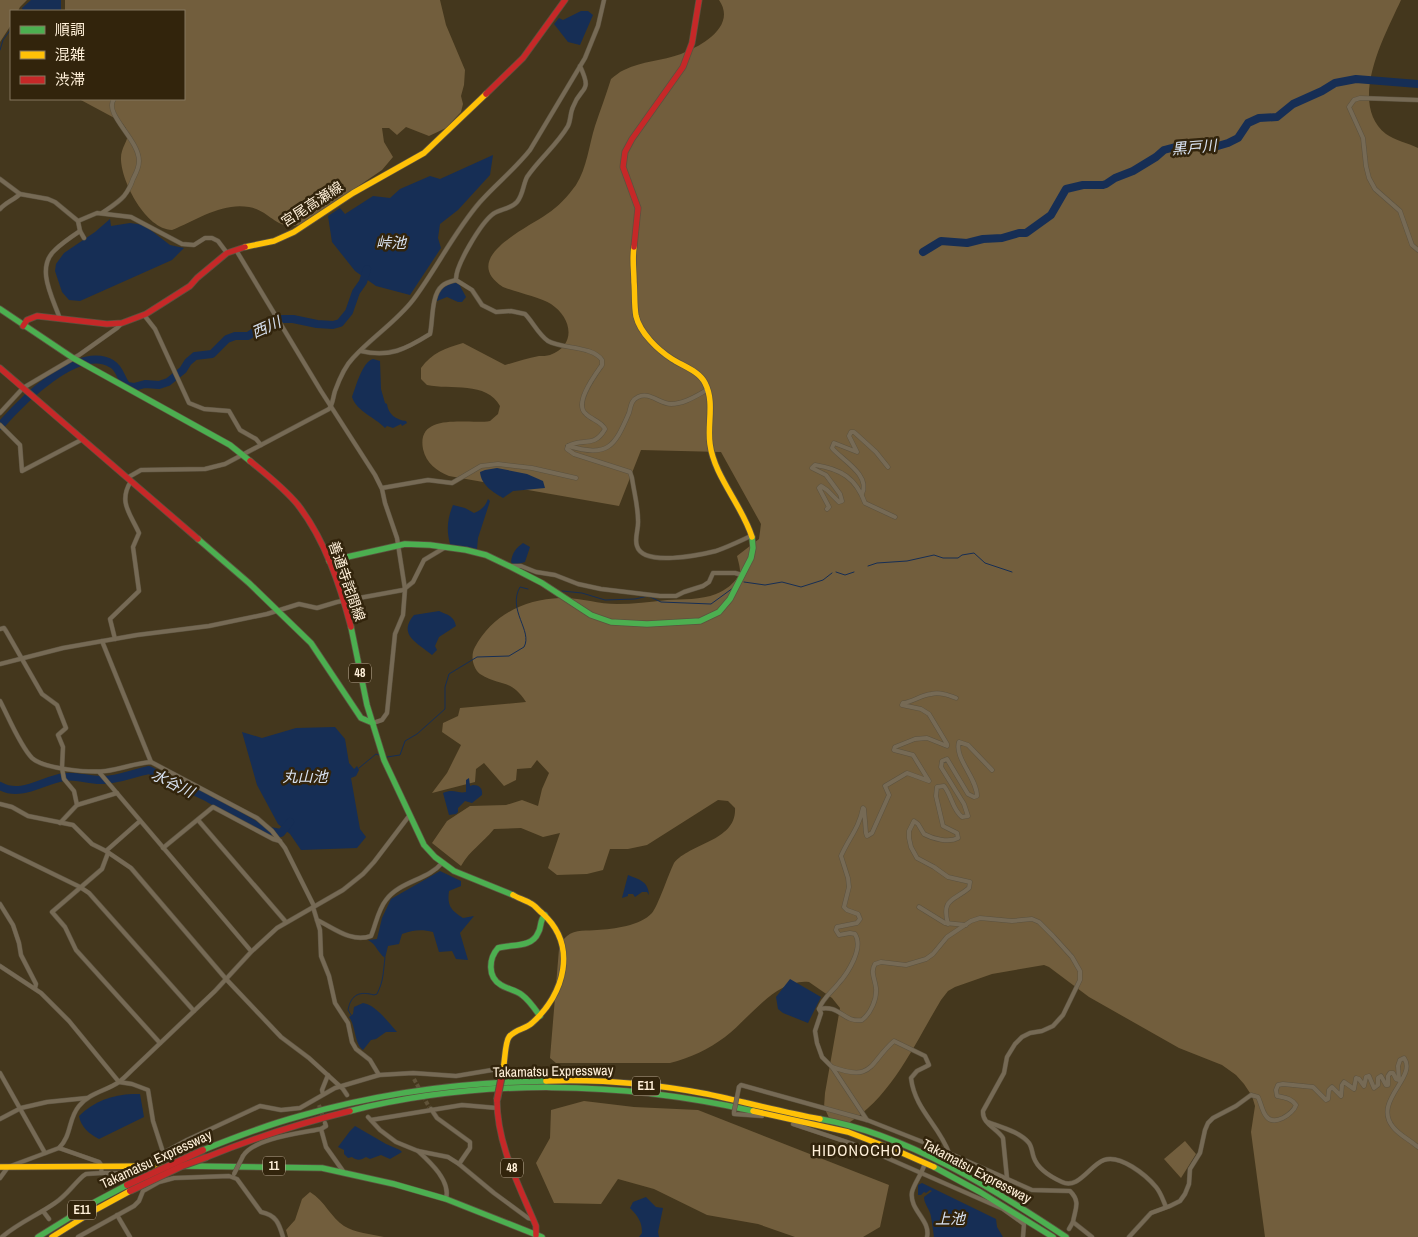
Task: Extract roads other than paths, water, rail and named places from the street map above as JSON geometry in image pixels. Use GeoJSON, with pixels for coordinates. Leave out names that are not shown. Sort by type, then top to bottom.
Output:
{"type":"FeatureCollection","features":[{"type":"Feature","properties":{"kind":"main road","name":"宮尾高瀬線"},"geometry":{"type":"LineString","coordinates":[[23,326],[27,320],[37,316],[107,324],[122,322],[144,315],[190,286],[227,253],[274,241],[294,232],[353,193],[424,153],[523,58],[565,0]]}},
{"type":"Feature","properties":{"kind":"main road"},"geometry":{"type":"LineString","coordinates":[[329,561],[398,545],[415,544],[477,552],[542,583],[591,615],[611,622],[628,624],[687,622],[709,619],[728,604],[752,554],[751,536],[737,503],[719,474],[710,451],[708,436],[709,408],[704,382],[694,372],[676,362],[654,344],[640,326],[636,316],[633,252],[638,208],[623,167],[628,142],[651,113],[683,66],[694,34],[699,0]]}},
{"type":"Feature","properties":{"kind":"main road","name":"善通寺詫間線"},"geometry":{"type":"LineString","coordinates":[[0,309],[73,358],[206,430],[244,455],[297,504],[314,530],[329,561],[344,601],[367,705],[384,760],[409,816],[424,844],[442,863],[454,871],[531,903],[545,915],[560,935],[564,950],[564,968],[557,989],[540,1016],[531,1025],[516,1031],[509,1037],[506,1044],[507,1052],[496,1108],[502,1142],[539,1236]]}},
{"type":"Feature","properties":{"kind":"main road"},"geometry":{"type":"LineString","coordinates":[[0,368],[279,610],[311,642],[361,718],[373,723]]}},
{"type":"Feature","properties":{"kind":"main road"},"geometry":{"type":"LineString","coordinates":[[540,1016],[522,996],[515,991],[501,987],[495,981],[490,966],[492,954],[496,949],[504,945],[528,944],[535,940],[540,930],[541,919],[545,915]]}},
{"type":"Feature","properties":{"kind":"main road","name":"Takamatsu Expressway"},"geometry":{"type":"LineString","coordinates":[[38,1237],[92,1203],[205,1153],[235,1136],[271,1124],[353,1103],[408,1093],[493,1083],[558,1080],[618,1082],[674,1089],[742,1101],[847,1125],[912,1150],[971,1179],[1019,1206],[1066,1237]]}},
{"type":"Feature","properties":{"kind":"main road","name":"Takamatsu Expressway"},"geometry":{"type":"LineString","coordinates":[[205,1153],[311,1120],[400,1102],[493,1090],[556,1087],[615,1089],[684,1097],[740,1107],[846,1132],[882,1145],[937,1170],[1000,1204],[1053,1237]]}},
{"type":"Feature","properties":{"kind":"main road","name":"11"},"geometry":{"type":"LineString","coordinates":[[0,1168],[102,1170],[140,1166],[261,1166],[322,1168],[394,1184],[446,1199],[539,1236]]}},
{"type":"Feature","properties":{"kind":"main road","name":"Takamatsu Expressway"},"geometry":{"type":"LineString","coordinates":[[52,1237],[128,1188]]}},
{"type":"Feature","properties":{"kind":"street"},"geometry":{"type":"LineString","coordinates":[[115,639],[110,619],[139,592],[133,547],[139,533],[125,504],[126,488],[129,479],[141,470],[215,467],[244,455],[331,406],[336,390],[352,358],[405,310],[415,298],[468,217],[480,202],[521,161],[580,66],[598,26],[604,0]]}},
{"type":"Feature","properties":{"kind":"street"},"geometry":{"type":"LineString","coordinates":[[456,280],[456,274],[463,256],[482,227],[492,214],[516,203],[526,178],[568,125],[572,108],[586,85],[586,80],[580,66]]}},
{"type":"Feature","properties":{"kind":"street"},"geometry":{"type":"LineString","coordinates":[[1418,100],[1360,98],[1354,100],[1349,107],[1363,138],[1366,166],[1375,189],[1400,211],[1412,245],[1418,250]]}},
{"type":"Feature","properties":{"kind":"street"},"geometry":{"type":"LineString","coordinates":[[102,214],[124,197],[137,171],[139,162],[136,146],[116,119],[112,110],[111,104],[113,100]]}},
{"type":"Feature","properties":{"kind":"street"},"geometry":{"type":"LineString","coordinates":[[0,179],[20,194],[55,202],[78,221],[84,238]]}},
{"type":"Feature","properties":{"kind":"street"},"geometry":{"type":"LineString","coordinates":[[0,209],[6,202],[12,201],[20,194]]}},
{"type":"Feature","properties":{"kind":"street"},"geometry":{"type":"LineString","coordinates":[[78,221],[97,213],[131,217],[182,244],[194,245],[205,238],[212,238],[218,241],[227,253]]}},
{"type":"Feature","properties":{"kind":"street"},"geometry":{"type":"LineString","coordinates":[[60,319],[47,281],[45,268],[53,251],[80,231]]}},
{"type":"Feature","properties":{"kind":"street"},"geometry":{"type":"LineString","coordinates":[[236,250],[375,475],[382,488],[397,538],[405,589],[403,615],[395,634],[387,713],[382,720],[373,723]]}},
{"type":"Feature","properties":{"kind":"street"},"geometry":{"type":"LineString","coordinates":[[361,351],[381,354],[392,353],[430,334],[432,324],[430,316],[436,294],[442,285],[456,280]]}},
{"type":"Feature","properties":{"kind":"street"},"geometry":{"type":"LineString","coordinates":[[456,280],[472,290],[482,305],[496,312],[511,311],[525,314],[549,342],[600,356],[602,365],[586,388],[582,407],[585,414],[605,429],[596,440],[568,446]]}},
{"type":"Feature","properties":{"kind":"street"},"geometry":{"type":"LineString","coordinates":[[144,315],[155,329],[189,403],[204,409],[228,411],[240,430],[256,439],[261,445]]}},
{"type":"Feature","properties":{"kind":"street"},"geometry":{"type":"LineString","coordinates":[[0,413],[23,388],[73,358],[117,328],[122,322]]}},
{"type":"Feature","properties":{"kind":"street"},"geometry":{"type":"LineString","coordinates":[[568,446],[592,452],[611,445],[618,438],[632,401],[639,396],[646,395],[664,403],[674,404],[684,402],[707,390]]}},
{"type":"Feature","properties":{"kind":"street"},"geometry":{"type":"LineString","coordinates":[[0,425],[20,445],[22,471],[83,439]]}},
{"type":"Feature","properties":{"kind":"street"},"geometry":{"type":"LineString","coordinates":[[862,494],[864,487],[862,480],[850,464],[832,448],[834,443],[858,452],[849,436],[851,432],[854,432],[876,452],[888,467]]}},
{"type":"Feature","properties":{"kind":"street"},"geometry":{"type":"LineString","coordinates":[[568,446],[568,449],[574,454],[630,472],[639,522],[636,536],[637,547],[641,554],[651,558],[668,558],[696,554],[716,550],[751,536]]}},
{"type":"Feature","properties":{"kind":"street"},"geometry":{"type":"LineString","coordinates":[[382,488],[428,480],[452,483],[481,466],[498,464],[532,468],[576,478]]}},
{"type":"Feature","properties":{"kind":"street"},"geometry":{"type":"LineString","coordinates":[[827,509],[829,507],[828,503],[819,488],[821,486],[839,502],[842,502],[842,497],[826,475],[812,468],[815,465],[840,472],[856,483],[865,504],[895,517]]}},
{"type":"Feature","properties":{"kind":"street"},"geometry":{"type":"LineString","coordinates":[[0,664],[63,648],[209,626],[299,604],[317,608],[405,589],[413,582],[424,560],[444,548]]}},
{"type":"Feature","properties":{"kind":"street"},"geometry":{"type":"LineString","coordinates":[[509,566],[521,566],[536,572],[555,575],[578,584],[601,589],[660,596],[676,596],[703,586],[709,582],[714,573],[742,575]]}},
{"type":"Feature","properties":{"kind":"street"},"geometry":{"type":"LineString","coordinates":[[0,629],[4,628],[6,631],[42,694],[57,705],[66,728],[58,735],[63,747],[62,768],[66,782],[74,791],[77,805]]}},
{"type":"Feature","properties":{"kind":"street"},"geometry":{"type":"LineString","coordinates":[[102,641],[151,762]]}},
{"type":"Feature","properties":{"kind":"street"},"geometry":{"type":"LineString","coordinates":[[867,1120],[832,1067],[822,1057],[815,1031],[821,1013],[819,1009],[822,1000],[841,981],[858,950],[855,934],[839,935],[836,930],[837,927],[860,921],[858,914],[846,910],[844,907],[849,887],[841,856],[861,819],[863,808],[866,834],[869,835],[875,827],[888,795],[885,786],[907,773],[929,781],[912,755],[894,750],[894,747],[915,739],[926,738],[947,746],[929,714],[921,709],[902,705],[902,703],[930,694],[941,693],[956,698]]}},
{"type":"Feature","properties":{"kind":"street"},"geometry":{"type":"LineString","coordinates":[[0,701],[26,752],[37,762],[62,768],[99,772],[151,762],[257,818],[280,841],[294,865],[313,906],[320,930],[321,956],[330,976],[335,1003],[348,1022],[352,1042],[356,1049],[370,1060],[379,1075]]}},
{"type":"Feature","properties":{"kind":"street"},"geometry":{"type":"LineString","coordinates":[[948,924],[945,910],[949,901],[969,888],[970,882],[948,877],[917,858],[911,847],[909,831],[914,821],[924,834],[929,837],[952,840],[958,838],[957,833],[944,826],[936,796],[937,788],[944,786],[957,813],[962,817],[968,816],[964,804],[941,767],[942,761],[947,759],[968,794],[974,797],[977,796],[976,787],[959,754],[959,742],[968,745],[992,770]]}},
{"type":"Feature","properties":{"kind":"street"},"geometry":{"type":"LineString","coordinates":[[99,772],[251,951]]}},
{"type":"Feature","properties":{"kind":"street"},"geometry":{"type":"LineString","coordinates":[[60,823],[77,805],[117,794]]}},
{"type":"Feature","properties":{"kind":"street"},"geometry":{"type":"LineString","coordinates":[[0,804],[12,807],[28,816],[73,826],[92,844],[131,868],[226,979],[281,1037],[309,1058],[340,1086],[347,1095]]}},
{"type":"Feature","properties":{"kind":"street"},"geometry":{"type":"LineString","coordinates":[[163,848],[213,807],[280,841]]}},
{"type":"Feature","properties":{"kind":"street"},"geometry":{"type":"LineString","coordinates":[[0,1119],[21,1108],[48,1102],[87,1098],[118,1082],[194,1011],[251,951],[277,928],[343,890],[363,874],[380,856],[409,816]]}},
{"type":"Feature","properties":{"kind":"street"},"geometry":{"type":"LineString","coordinates":[[198,820],[286,922]]}},
{"type":"Feature","properties":{"kind":"street"},"geometry":{"type":"LineString","coordinates":[[140,821],[107,852],[102,869],[52,912],[65,927],[76,950],[160,1043]]}},
{"type":"Feature","properties":{"kind":"street"},"geometry":{"type":"LineString","coordinates":[[0,848],[80,886],[194,1011]]}},
{"type":"Feature","properties":{"kind":"street"},"geometry":{"type":"LineString","coordinates":[[317,920],[336,931],[356,938],[362,939],[371,936],[378,913],[386,899],[404,885],[437,869],[442,863]]}},
{"type":"Feature","properties":{"kind":"street"},"geometry":{"type":"LineString","coordinates":[[0,904],[13,925],[21,955],[36,984],[36,988]]}},
{"type":"Feature","properties":{"kind":"street"},"geometry":{"type":"LineString","coordinates":[[919,907],[948,924],[966,925]]}},
{"type":"Feature","properties":{"kind":"street"},"geometry":{"type":"LineString","coordinates":[[819,1009],[830,1008],[850,1019],[862,1020],[868,1015],[876,993],[873,973],[875,964],[881,962],[906,965],[926,959],[947,938],[980,918],[1032,919],[1039,922],[1072,957],[1080,971],[1080,980],[1077,990],[1058,1021],[1048,1028],[1022,1038],[1010,1051],[1004,1073],[983,1111],[983,1117],[986,1122],[1003,1138],[1007,1178]]}},
{"type":"Feature","properties":{"kind":"street"},"geometry":{"type":"LineString","coordinates":[[0,966],[36,988],[69,1021],[118,1082],[132,1084],[148,1090],[153,1121],[163,1152]]}},
{"type":"Feature","properties":{"kind":"street"},"geometry":{"type":"LineString","coordinates":[[832,1067],[846,1072],[863,1072],[873,1066],[883,1051],[894,1041],[925,1056],[929,1064],[917,1070],[911,1078],[916,1098],[949,1153]]}},
{"type":"Feature","properties":{"kind":"street"},"geometry":{"type":"LineString","coordinates":[[1129,1237],[1151,1213],[1180,1201],[1189,1184],[1190,1169],[1200,1153],[1208,1123],[1251,1095],[1258,1097],[1266,1117],[1270,1120],[1277,1120],[1292,1113],[1296,1105],[1289,1098],[1278,1096],[1276,1090],[1278,1085],[1313,1087],[1326,1100],[1332,1087],[1341,1096],[1344,1082],[1354,1089],[1356,1078],[1364,1086],[1366,1077],[1369,1076],[1374,1088],[1378,1086],[1378,1078],[1380,1076],[1386,1085],[1388,1085],[1390,1073],[1393,1073],[1396,1079],[1399,1080],[1398,1066],[1402,1058],[1408,1061],[1410,1076]]}},
{"type":"Feature","properties":{"kind":"street"},"geometry":{"type":"LineString","coordinates":[[140,1166],[163,1152],[252,1108],[260,1106],[288,1110],[300,1108],[340,1086],[379,1075],[412,1073],[456,1076],[504,1069]]}},
{"type":"Feature","properties":{"kind":"street"},"geometry":{"type":"LineString","coordinates":[[0,1073],[45,1153]]}},
{"type":"Feature","properties":{"kind":"street"},"geometry":{"type":"LineString","coordinates":[[412,1073],[414,1079]]}},
{"type":"Feature","properties":{"kind":"street"},"geometry":{"type":"LineString","coordinates":[[323,1094],[322,1090],[328,1075]]}},
{"type":"Feature","properties":{"kind":"street"},"geometry":{"type":"LineString","coordinates":[[1407,1082],[1395,1095],[1390,1105],[1390,1120],[1394,1129],[1418,1146]]}},
{"type":"Feature","properties":{"kind":"street"},"geometry":{"type":"LineString","coordinates":[[1023,1237],[1024,1224],[1003,1209],[862,1147],[772,1118],[734,1114],[739,1087],[742,1085],[867,1120],[933,1146],[1032,1190],[1070,1191],[1078,1204],[1069,1229]]}},
{"type":"Feature","properties":{"kind":"street"},"geometry":{"type":"LineString","coordinates":[[0,1178],[8,1168],[59,1148],[65,1142],[69,1133],[74,1113],[87,1098]]}},
{"type":"Feature","properties":{"kind":"street"},"geometry":{"type":"LineString","coordinates":[[316,1098],[319,1105]]}},
{"type":"Feature","properties":{"kind":"street"},"geometry":{"type":"LineString","coordinates":[[496,1108],[462,1104],[370,1118],[380,1130],[396,1142],[418,1151],[448,1158],[459,1164],[494,1193],[532,1219]]}},
{"type":"Feature","properties":{"kind":"street"},"geometry":{"type":"LineString","coordinates":[[430,1108],[439,1120],[470,1142],[470,1148],[459,1164]]}},
{"type":"Feature","properties":{"kind":"street"},"geometry":{"type":"LineString","coordinates":[[986,1122],[1007,1129],[1028,1143],[1039,1167],[1062,1183],[1068,1184],[1078,1181],[1102,1160],[1115,1159],[1128,1164],[1145,1175],[1157,1188],[1166,1207]]}},
{"type":"Feature","properties":{"kind":"street"},"geometry":{"type":"LineString","coordinates":[[233,1175],[249,1149],[260,1143],[321,1129],[326,1126],[325,1123]]}},
{"type":"Feature","properties":{"kind":"street"},"geometry":{"type":"LineString","coordinates":[[321,1129],[326,1147],[344,1173]]}},
{"type":"Feature","properties":{"kind":"street"},"geometry":{"type":"LineString","coordinates":[[931,1151],[933,1146]]}},
{"type":"Feature","properties":{"kind":"street"},"geometry":{"type":"LineString","coordinates":[[59,1148],[100,1162],[102,1170]]}},
{"type":"Feature","properties":{"kind":"street"},"geometry":{"type":"LineString","coordinates":[[418,1151],[432,1164],[446,1184],[448,1192],[446,1199]]}},
{"type":"Feature","properties":{"kind":"street"},"geometry":{"type":"LineString","coordinates":[[924,1166],[912,1193],[914,1205],[928,1228],[928,1237]]}},
{"type":"Feature","properties":{"kind":"street"},"geometry":{"type":"LineString","coordinates":[[2,1237],[68,1194],[86,1174],[102,1170],[143,1173],[159,1182]]}},
{"type":"Feature","properties":{"kind":"street"},"geometry":{"type":"LineString","coordinates":[[78,1237],[134,1206],[139,1201],[143,1191],[159,1182],[174,1178],[233,1175],[261,1212],[271,1214],[274,1217],[283,1237]]}},
{"type":"Feature","properties":{"kind":"street"},"geometry":{"type":"LineString","coordinates":[[43,1211],[49,1219]]}},
{"type":"Feature","properties":{"kind":"street"},"geometry":{"type":"LineString","coordinates":[[117,1215],[130,1237]]}},
{"type":"Feature","properties":{"kind":"street"},"geometry":{"type":"LineString","coordinates":[[1073,1222],[1092,1237]]}},
{"type":"Feature","properties":{"kind":"water"},"geometry":{"type":"Polygon","coordinates":[[[31,0],[61,0],[61,10],[23,10],[22,8],[31,0]]]}},
{"type":"Feature","properties":{"kind":"water"},"geometry":{"type":"Polygon","coordinates":[[[581,11],[588,11],[593,15],[580,45],[568,42],[554,24],[559,18],[563,20],[581,11]]]}},
{"type":"Feature","properties":{"kind":"water","name":"峠池"},"geometry":{"type":"Polygon","coordinates":[[[493,155],[490,175],[458,210],[440,224],[438,238],[441,248],[410,295],[376,286],[355,271],[332,242],[328,216],[340,208],[345,214],[373,196],[390,198],[400,189],[430,176],[440,179],[493,155]]]}},
{"type":"Feature","properties":{"kind":"water"},"geometry":{"type":"Polygon","coordinates":[[[110,219],[111,226],[130,223],[144,225],[170,245],[184,248],[172,260],[80,301],[69,300],[62,292],[55,271],[56,264],[64,253],[95,232],[110,219]]]}},
{"type":"Feature","properties":{"kind":"water"},"geometry":{"type":"Polygon","coordinates":[[[453,282],[459,284],[466,297],[462,302],[447,297],[437,301],[440,291],[453,282]]]}},
{"type":"Feature","properties":{"kind":"water"},"geometry":{"type":"Polygon","coordinates":[[[373,359],[380,361],[381,389],[385,403],[393,416],[406,421],[407,423],[402,426],[401,424],[393,428],[387,426],[385,428],[354,402],[352,397],[358,381],[366,365],[373,359]]]}},
{"type":"Feature","properties":{"kind":"water"},"geometry":{"type":"Polygon","coordinates":[[[497,468],[527,474],[543,481],[545,488],[513,491],[503,498],[488,488],[480,472],[497,468]]]}},
{"type":"Feature","properties":{"kind":"water"},"geometry":{"type":"Polygon","coordinates":[[[488,499],[490,501],[478,538],[477,549],[451,547],[448,526],[449,515],[453,505],[474,513],[483,508],[488,499]]]}},
{"type":"Feature","properties":{"kind":"water"},"geometry":{"type":"Polygon","coordinates":[[[523,543],[530,547],[525,562],[514,565],[511,562],[512,556],[523,543]]]}},
{"type":"Feature","properties":{"kind":"water"},"geometry":{"type":"Polygon","coordinates":[[[439,611],[452,618],[456,626],[439,637],[435,646],[437,650],[432,655],[411,638],[408,628],[409,622],[414,615],[439,611]]]}},
{"type":"Feature","properties":{"kind":"water","name":"丸山池"},"geometry":{"type":"Polygon","coordinates":[[[335,727],[345,739],[349,763],[354,769],[357,766],[359,770],[356,776],[351,778],[360,829],[366,837],[357,848],[301,850],[290,834],[278,824],[257,785],[242,732],[262,738],[296,728],[335,727]]]}},
{"type":"Feature","properties":{"kind":"water"},"geometry":{"type":"Polygon","coordinates":[[[469,778],[470,786],[479,786],[482,790],[482,795],[472,803],[465,801],[458,808],[456,814],[449,815],[443,793],[450,791],[466,792],[466,780],[469,778]]]}},
{"type":"Feature","properties":{"kind":"water"},"geometry":{"type":"Polygon","coordinates":[[[440,871],[461,881],[461,886],[449,891],[449,904],[455,913],[463,918],[474,916],[460,933],[468,960],[456,959],[452,951],[439,952],[433,932],[421,930],[402,934],[399,944],[388,946],[385,958],[368,940],[377,939],[382,918],[391,899],[440,871]]]}},
{"type":"Feature","properties":{"kind":"water"},"geometry":{"type":"Polygon","coordinates":[[[628,875],[645,884],[649,895],[647,892],[642,892],[635,897],[633,894],[628,894],[628,896],[622,898],[628,875]]]}},
{"type":"Feature","properties":{"kind":"water"},"geometry":{"type":"Polygon","coordinates":[[[790,979],[821,997],[808,1023],[783,1013],[778,1009],[776,997],[790,979]]]}},
{"type":"Feature","properties":{"kind":"water"},"geometry":{"type":"Polygon","coordinates":[[[363,1003],[377,1010],[397,1032],[386,1032],[371,1040],[363,1050],[358,1043],[349,1017],[353,1014],[354,1007],[363,1003]]]}},
{"type":"Feature","properties":{"kind":"water"},"geometry":{"type":"Polygon","coordinates":[[[140,1094],[144,1117],[99,1139],[84,1127],[79,1116],[91,1106],[111,1097],[140,1094]]]}},
{"type":"Feature","properties":{"kind":"water"},"geometry":{"type":"Polygon","coordinates":[[[355,1126],[402,1152],[390,1159],[381,1155],[359,1160],[352,1157],[348,1158],[344,1154],[344,1150],[338,1147],[355,1126]]]}},
{"type":"Feature","properties":{"kind":"water","name":"上池"},"geometry":{"type":"Polygon","coordinates":[[[922,1183],[996,1219],[997,1227],[1003,1237],[934,1237],[930,1214],[924,1197],[932,1191],[930,1190],[918,1195],[918,1185],[922,1183]]]}},
{"type":"Feature","properties":{"kind":"water"},"geometry":{"type":"Polygon","coordinates":[[[646,1197],[656,1207],[663,1208],[658,1232],[659,1237],[639,1237],[642,1233],[640,1222],[630,1208],[633,1202],[646,1197]]]}},
{"type":"Feature","properties":{"kind":"waterway"},"geometry":{"type":"LineString","coordinates":[[0,50],[3,40],[10,30]]}},
{"type":"Feature","properties":{"kind":"waterway","name":"黒戸川"},"geometry":{"type":"LineString","coordinates":[[923,252],[941,241],[967,243],[1026,233],[1051,215],[1066,189],[1083,185],[1106,184],[1115,178],[1133,171],[1164,150],[1183,145],[1211,148],[1228,143],[1238,138],[1248,123],[1259,118],[1277,117],[1293,104],[1335,83],[1356,79],[1418,84]]}},
{"type":"Feature","properties":{"kind":"waterway","name":"西川"},"geometry":{"type":"LineString","coordinates":[[0,426],[21,404],[51,378],[67,368],[83,362],[98,360],[112,364],[117,368],[127,386],[159,385],[168,382],[183,370],[195,356],[212,354],[227,339],[235,336],[248,336],[282,319],[293,319],[317,324],[333,325],[340,323],[349,312],[367,269]]}},
{"type":"Feature","properties":{"kind":"waterway"},"geometry":{"type":"LineString","coordinates":[[868,566],[934,555],[943,558],[958,558],[962,555],[974,553],[985,563],[1012,572]]}},
{"type":"Feature","properties":{"kind":"waterway"},"geometry":{"type":"LineString","coordinates":[[836,572],[845,575],[854,572]]}},
{"type":"Feature","properties":{"kind":"waterway"},"geometry":{"type":"LineString","coordinates":[[744,582],[765,585],[782,582],[801,587],[823,580],[832,573]]}},
{"type":"Feature","properties":{"kind":"waterway"},"geometry":{"type":"LineString","coordinates":[[387,757],[400,755],[405,741],[417,734],[445,709],[445,687],[449,674],[477,657],[509,656],[524,647],[526,641],[525,634],[516,604],[520,587],[528,589]]}},
{"type":"Feature","properties":{"kind":"waterway"},"geometry":{"type":"LineString","coordinates":[[562,591],[582,593],[605,600],[635,599],[648,596],[661,602],[711,604],[733,588]]}},
{"type":"Feature","properties":{"kind":"waterway"},"geometry":{"type":"LineString","coordinates":[[359,768],[376,754],[379,755]]}},
{"type":"Feature","properties":{"kind":"waterway","name":"水谷川"},"geometry":{"type":"LineString","coordinates":[[0,786],[16,790],[64,777],[106,780],[149,770],[208,798],[264,830],[281,833],[290,822]]}},
{"type":"Feature","properties":{"kind":"waterway"},"geometry":{"type":"LineString","coordinates":[[351,1015],[348,1010],[354,997],[364,993],[377,994],[382,980],[385,958]]}},
{"type":"Feature","properties":{"kind":"tunnel"},"geometry":{"type":"LineString","coordinates":[[414,1079],[420,1090]]}},
{"type":"Feature","properties":{"kind":"tunnel"},"geometry":{"type":"LineString","coordinates":[[423,1096],[429,1107]]}},
{"type":"Feature","properties":{"kind":"tunnel"},"geometry":{"type":"LineString","coordinates":[[319,1105],[325,1123]]}},
{"type":"Feature","properties":{"kind":"district","name":"HIDONOCHO"},"geometry":{"type":"Point","coordinates":[857,1150]}}]}
